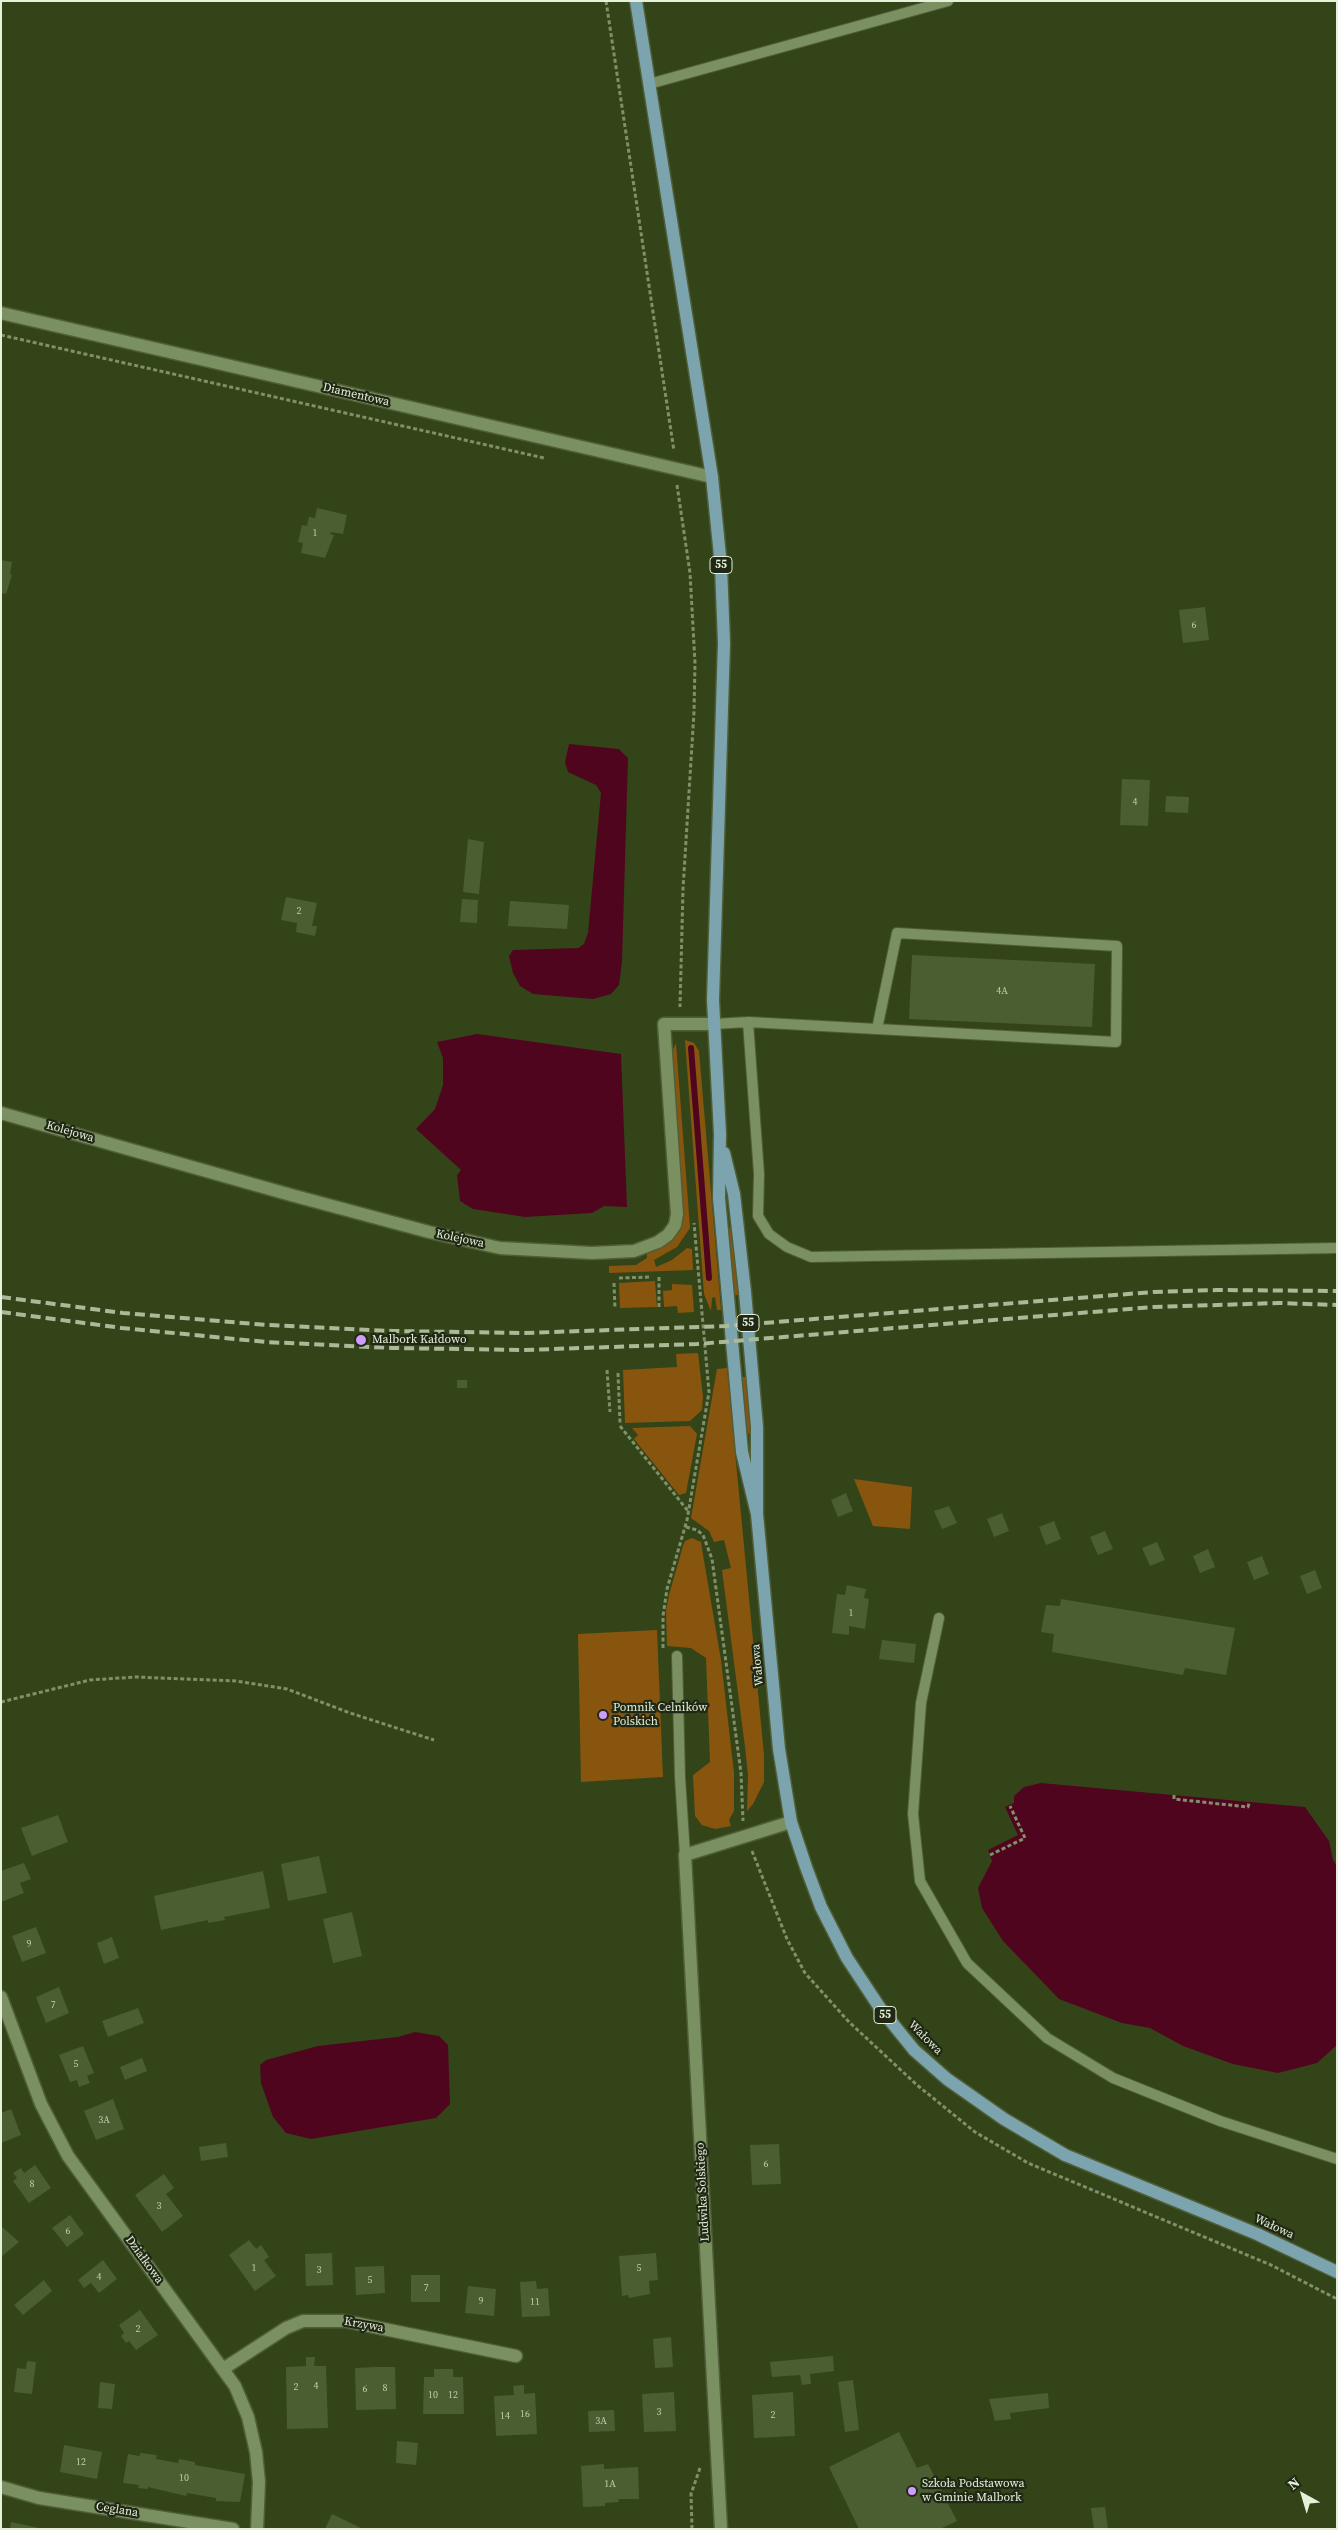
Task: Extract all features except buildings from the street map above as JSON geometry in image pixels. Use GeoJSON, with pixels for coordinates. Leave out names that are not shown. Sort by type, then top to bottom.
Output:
{"type":"FeatureCollection","features":[{"type":"Feature","properties":{"kind":"main road","name":"55"},"geometry":{"type":"LineString","coordinates":[[636,1],[712,477],[721,566],[724,643],[713,955],[714,1024],[720,1134],[719,1198],[742,1452],[757,1514]]}},
{"type":"Feature","properties":{"kind":"main road","name":"55"},"geometry":{"type":"LineString","coordinates":[[720,1134],[734,1194],[745,1292],[758,1443],[757,1514]]}},
{"type":"Feature","properties":{"kind":"main road","name":"Wałowa"},"geometry":{"type":"LineString","coordinates":[[757,1514],[779,1749],[791,1822],[817,1898],[847,1958],[896,2028],[914,2050],[947,2079],[1004,2119],[1065,2155],[1257,2234],[1337,2272]]}},
{"type":"Feature","properties":{"kind":"street","name":"Diamentowa"},"geometry":{"type":"LineString","coordinates":[[1,312],[712,477]]}},
{"type":"Feature","properties":{"kind":"street"},"geometry":{"type":"LineString","coordinates":[[680,1023],[714,1024]]}},
{"type":"Feature","properties":{"kind":"street","name":"Kolejowa"},"geometry":{"type":"LineString","coordinates":[[1,1113],[290,1196],[500,1248],[592,1253],[634,1251],[652,1245],[668,1235],[675,1224],[677,1214],[664,1024],[680,1023]]}},
{"type":"Feature","properties":{"kind":"street"},"geometry":{"type":"LineString","coordinates":[[685,1855],[791,1822]]}},
{"type":"Feature","properties":{"kind":"street","name":"Ludwika Solskiego"},"geometry":{"type":"LineString","coordinates":[[685,1855],[721,2529]]}},
{"type":"Feature","properties":{"kind":"street","name":"Działkowa"},"geometry":{"type":"LineString","coordinates":[[1,1997],[41,2104],[68,2156],[235,2386],[248,2417],[256,2452],[259,2482],[257,2529]]}},
{"type":"Feature","properties":{"kind":"street","name":"Krzywa"},"geometry":{"type":"LineString","coordinates":[[223,2369],[279,2332],[303,2321],[345,2321],[516,2356]]}},
{"type":"Feature","properties":{"kind":"street","name":"Ceglana"},"geometry":{"type":"LineString","coordinates":[[1,2487],[39,2498],[233,2529]]}},
{"type":"Feature","properties":{"kind":"lane"},"geometry":{"type":"LineString","coordinates":[[649,84],[948,1]]}},
{"type":"Feature","properties":{"kind":"lane"},"geometry":{"type":"LineString","coordinates":[[714,1024],[748,1022],[1116,1042],[1117,946],[897,933],[877,1029]]}},
{"type":"Feature","properties":{"kind":"lane"},"geometry":{"type":"LineString","coordinates":[[748,1022],[759,1174],[758,1216],[769,1234],[788,1247],[811,1257],[1337,1248]]}},
{"type":"Feature","properties":{"kind":"lane"},"geometry":{"type":"LineString","coordinates":[[939,1618],[921,1703],[913,1814],[920,1880],[966,1963],[1047,2038],[1113,2078],[1220,2121],[1337,2159]]}},
{"type":"Feature","properties":{"kind":"lane"},"geometry":{"type":"LineString","coordinates":[[677,1656],[680,1777],[685,1855]]}},
{"type":"Feature","properties":{"kind":"path"},"geometry":{"type":"LineString","coordinates":[[606,1],[674,453]]}},
{"type":"Feature","properties":{"kind":"path"},"geometry":{"type":"LineString","coordinates":[[1,335],[547,458]]}},
{"type":"Feature","properties":{"kind":"path"},"geometry":{"type":"LineString","coordinates":[[672,484],[677,485],[690,573],[695,670],[683,889],[680,1023]]}},
{"type":"Feature","properties":{"kind":"path"},"geometry":{"type":"LineString","coordinates":[[693,1219],[709,1392],[686,1527],[697,1530],[703,1535],[712,1559],[741,1773],[741,1815]]}},
{"type":"Feature","properties":{"kind":"path"},"geometry":{"type":"LineString","coordinates":[[619,1278],[651,1277]]}},
{"type":"Feature","properties":{"kind":"path"},"geometry":{"type":"LineString","coordinates":[[659,1277],[660,1307]]}},
{"type":"Feature","properties":{"kind":"path"},"geometry":{"type":"LineString","coordinates":[[614,1283],[614,1308]]}},
{"type":"Feature","properties":{"kind":"path"},"geometry":{"type":"LineString","coordinates":[[608,1370],[610,1412]]}},
{"type":"Feature","properties":{"kind":"path"},"geometry":{"type":"LineString","coordinates":[[618,1373],[620,1424],[689,1511]]}},
{"type":"Feature","properties":{"kind":"path"},"geometry":{"type":"LineString","coordinates":[[1,1702],[90,1680],[136,1677],[236,1681],[287,1689],[350,1713],[434,1740]]}},
{"type":"Feature","properties":{"kind":"path"},"geometry":{"type":"LineString","coordinates":[[1174,1795],[1174,1799],[1248,1807],[1249,1803]]}},
{"type":"Feature","properties":{"kind":"path"},"geometry":{"type":"LineString","coordinates":[[990,1855],[1025,1838],[1010,1806]]}},
{"type":"Feature","properties":{"kind":"shaded area"},"geometry":{"type":"Polygon","coordinates":[[[569,744],[619,749],[628,758],[622,962],[619,985],[611,994],[593,999],[533,994],[520,986],[513,973],[509,956],[513,950],[578,948],[584,944],[588,933],[601,793],[596,785],[568,772],[565,762],[569,744]]]}},
{"type":"Feature","properties":{"kind":"shaded area"},"geometry":{"type":"Polygon","coordinates":[[[477,1034],[621,1054],[627,1207],[604,1206],[592,1213],[525,1217],[473,1209],[460,1201],[457,1175],[461,1170],[416,1129],[435,1109],[443,1085],[443,1058],[437,1042],[477,1034]]]}},
{"type":"Feature","properties":{"kind":"shaded area"},"geometry":{"type":"Polygon","coordinates":[[[685,1040],[694,1043],[699,1051],[721,1310],[717,1310],[715,1297],[712,1298],[711,1311],[704,1294],[685,1040]]]}},
{"type":"Feature","properties":{"kind":"shaded area"},"geometry":{"type":"Polygon","coordinates":[[[676,1043],[690,1228],[677,1247],[654,1260],[656,1267],[672,1260],[687,1248],[692,1249],[693,1270],[609,1273],[609,1266],[636,1265],[647,1258],[647,1252],[676,1232],[671,1054],[676,1043]]]}},
{"type":"Feature","properties":{"kind":"shaded area"},"geometry":{"type":"Polygon","coordinates":[[[730,1226],[732,1228],[741,1295],[734,1295],[728,1232],[730,1226]]]}},
{"type":"Feature","properties":{"kind":"shaded area"},"geometry":{"type":"Polygon","coordinates":[[[655,1281],[657,1307],[620,1308],[619,1283],[655,1281]]]}},
{"type":"Feature","properties":{"kind":"shaded area"},"geometry":{"type":"Polygon","coordinates":[[[672,1284],[692,1285],[694,1312],[678,1313],[677,1306],[664,1307],[663,1291],[672,1290],[672,1284]]]}},
{"type":"Feature","properties":{"kind":"shaded area"},"geometry":{"type":"Polygon","coordinates":[[[698,1353],[703,1397],[702,1410],[690,1421],[625,1423],[623,1370],[677,1367],[676,1354],[698,1353]]]}},
{"type":"Feature","properties":{"kind":"shaded area"},"geometry":{"type":"Polygon","coordinates":[[[727,1368],[764,1755],[764,1782],[753,1804],[747,1811],[748,1775],[722,1570],[731,1568],[724,1540],[714,1542],[709,1531],[691,1518],[717,1369],[727,1368]]]}},
{"type":"Feature","properties":{"kind":"shaded area"},"geometry":{"type":"Polygon","coordinates":[[[740,1377],[748,1377],[753,1428],[749,1434],[746,1430],[740,1377]]]}},
{"type":"Feature","properties":{"kind":"shaded area"},"geometry":{"type":"Polygon","coordinates":[[[690,1426],[697,1434],[686,1493],[679,1495],[634,1439],[638,1435],[632,1428],[690,1426]]]}},
{"type":"Feature","properties":{"kind":"shaded area"},"geometry":{"type":"Polygon","coordinates":[[[854,1479],[912,1487],[910,1529],[873,1526],[854,1479]]]}},
{"type":"Feature","properties":{"kind":"shaded area"},"geometry":{"type":"Polygon","coordinates":[[[692,1538],[701,1542],[721,1660],[734,1773],[734,1811],[729,1820],[731,1826],[715,1829],[702,1825],[695,1816],[693,1775],[710,1762],[706,1658],[691,1648],[667,1646],[666,1610],[669,1595],[685,1541],[692,1538]]]}},
{"type":"Feature","properties":{"kind":"shaded area"},"geometry":{"type":"Polygon","coordinates":[[[657,1630],[663,1777],[581,1782],[578,1634],[657,1630]]]}},
{"type":"Feature","properties":{"kind":"shaded area"},"geometry":{"type":"Polygon","coordinates":[[[1041,1783],[1305,1807],[1329,1841],[1333,1860],[1337,1866],[1337,2045],[1317,2063],[1278,2073],[1233,2064],[1183,2046],[1150,2028],[1122,2023],[1059,1999],[1003,1941],[982,1908],[978,1888],[992,1861],[988,1850],[1018,1835],[1005,1807],[1014,1803],[1014,1796],[1024,1787],[1041,1783]]]}},
{"type":"Feature","properties":{"kind":"shaded area"},"geometry":{"type":"Polygon","coordinates":[[[415,2032],[439,2036],[448,2045],[450,2104],[436,2118],[311,2139],[286,2133],[273,2117],[261,2083],[260,2065],[266,2060],[318,2046],[398,2037],[415,2032]]]}},
{"type":"Feature","properties":{"kind":"waterway"},"geometry":{"type":"LineString","coordinates":[[691,1048],[709,1278]]}},
{"type":"Feature","properties":{"kind":"railway"},"geometry":{"type":"LineString","coordinates":[[1,1297],[123,1313],[267,1325],[392,1331],[524,1333],[726,1326],[1153,1292],[1217,1290],[1337,1291]]}},
{"type":"Feature","properties":{"kind":"railway"},"geometry":{"type":"LineString","coordinates":[[1,1312],[122,1328],[266,1342],[392,1348],[524,1350],[697,1344],[1154,1307],[1279,1303],[1337,1305]]}},
{"type":"Feature","properties":{"kind":"place","name":"Malbork Kałdowo"},"geometry":{"type":"Point","coordinates":[361,1340]}},
{"type":"Feature","properties":{"kind":"place","name":"Pomnik Celników Polskich"},"geometry":{"type":"Point","coordinates":[603,1715]}},
{"type":"Feature","properties":{"kind":"place","name":"Szkoła Podstawowa w Gminie Malbork"},"geometry":{"type":"Point","coordinates":[912,2491]}}]}
